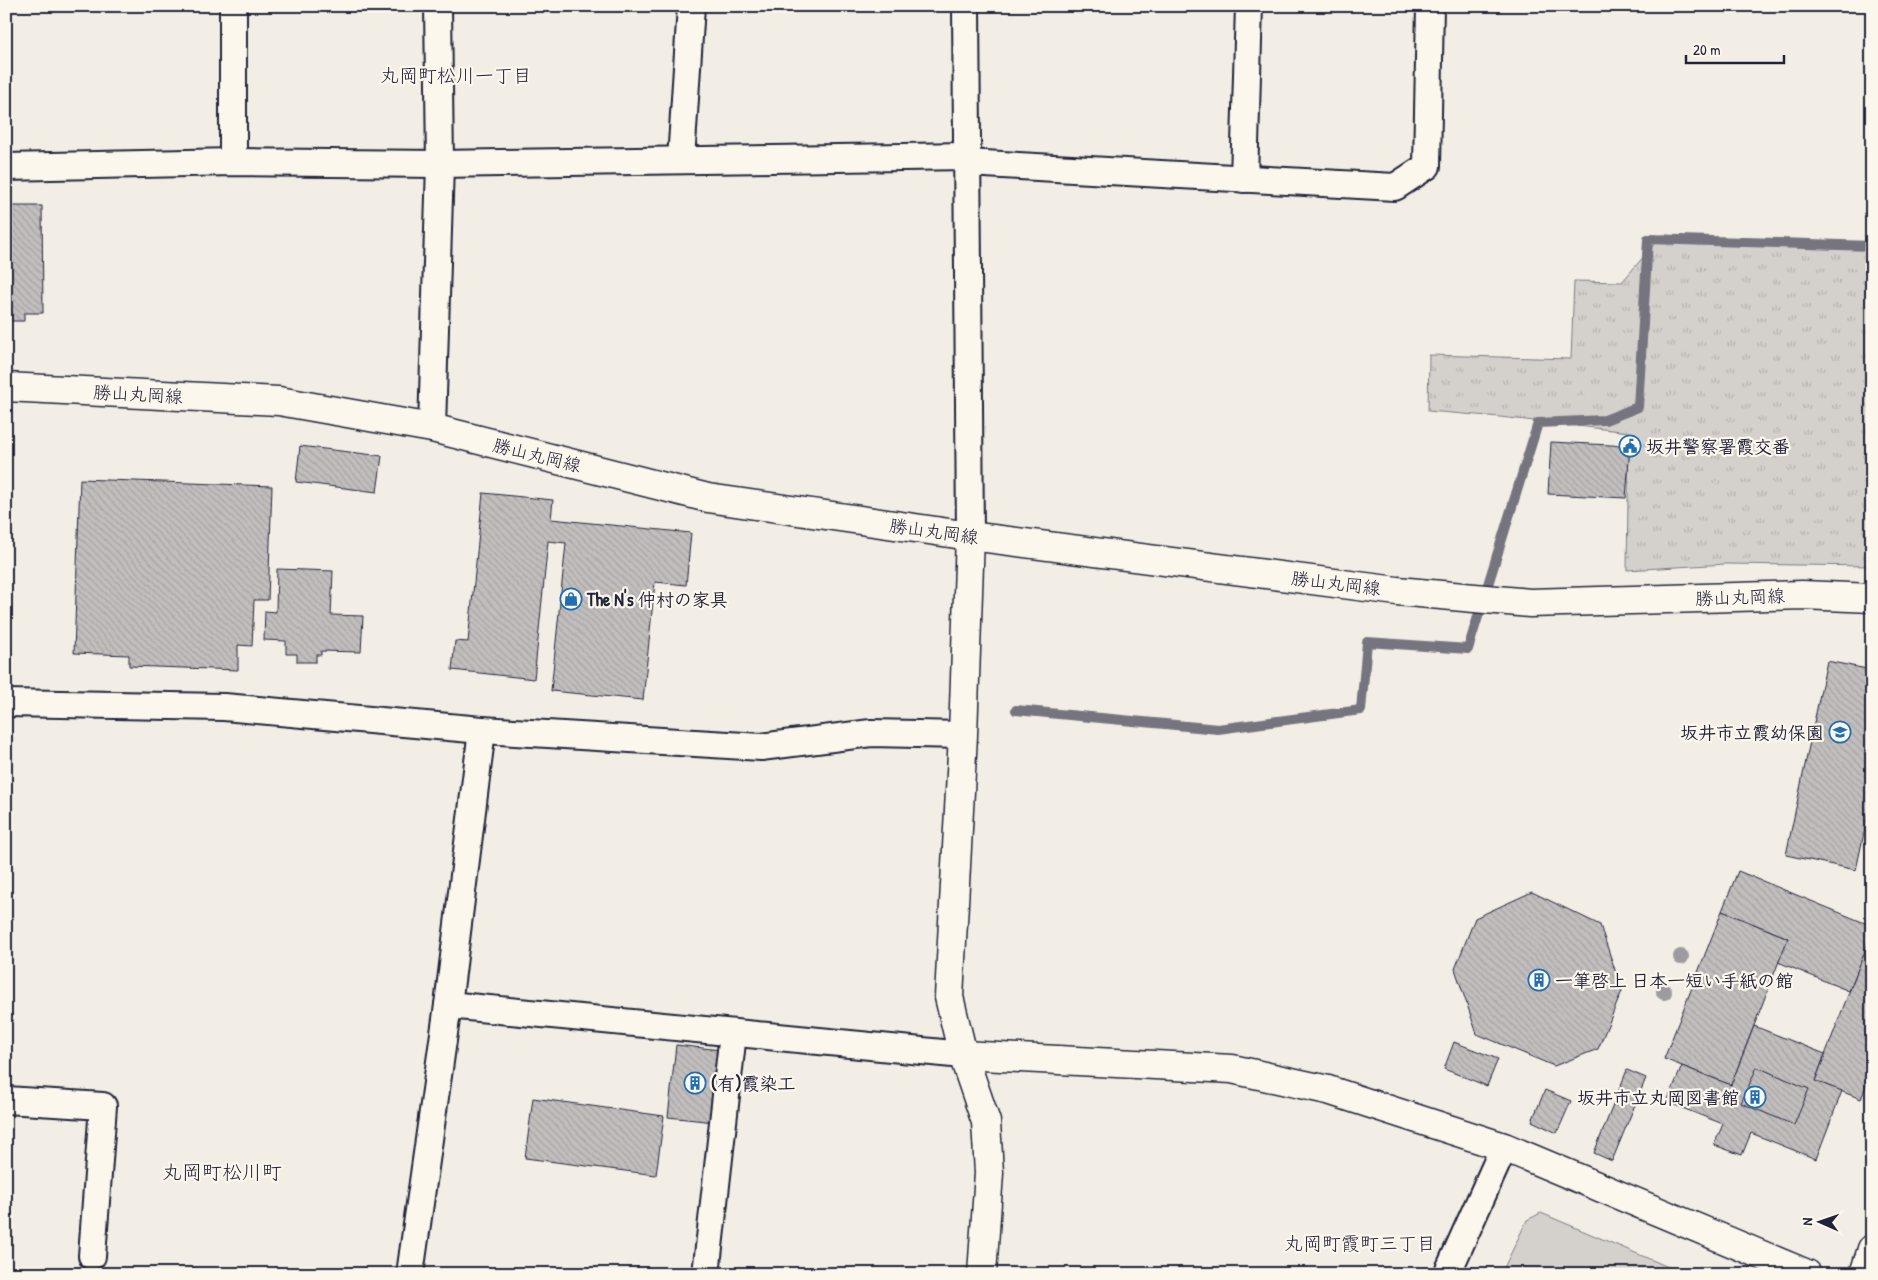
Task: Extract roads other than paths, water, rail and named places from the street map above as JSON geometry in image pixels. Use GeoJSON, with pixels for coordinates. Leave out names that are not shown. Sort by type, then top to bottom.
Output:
{"type":"FeatureCollection","features":[{"type":"Feature","properties":{"kind":"main road","name":"勝山丸岡線"},"geometry":{"type":"LineString","coordinates":[[6,387],[279,401],[432,428],[708,498],[970,536],[1397,591],[1530,603],[1802,595],[1872,598]]}},
{"type":"Feature","properties":{"kind":"main road"},"geometry":{"type":"LineString","coordinates":[[970,536],[963,735],[949,997],[963,1055],[986,1122],[989,1173],[982,1274]]}},
{"type":"Feature","properties":{"kind":"main road"},"geometry":{"type":"LineString","coordinates":[[963,1055],[1232,1069],[1328,1090],[1504,1147],[1807,1274]]}},
{"type":"Feature","properties":{"kind":"main road"},"geometry":{"type":"LineString","coordinates":[[1864,1274],[1872,1250]]}},
{"type":"Feature","properties":{"kind":"street"},"geometry":{"type":"LineString","coordinates":[[233,6],[233,162]]}},
{"type":"Feature","properties":{"kind":"street"},"geometry":{"type":"LineString","coordinates":[[432,428],[440,164],[438,6]]}},
{"type":"Feature","properties":{"kind":"street"},"geometry":{"type":"LineString","coordinates":[[681,160],[691,6]]}},
{"type":"Feature","properties":{"kind":"street"},"geometry":{"type":"LineString","coordinates":[[966,6],[970,536]]}},
{"type":"Feature","properties":{"kind":"street"},"geometry":{"type":"LineString","coordinates":[[1244,179],[1250,6]]}},
{"type":"Feature","properties":{"kind":"street"},"geometry":{"type":"LineString","coordinates":[[6,167],[233,162],[440,164],[681,160],[968,159],[1244,179],[1395,187],[1427,166],[1430,6]]}},
{"type":"Feature","properties":{"kind":"street"},"geometry":{"type":"LineString","coordinates":[[6,702],[224,707],[482,730],[761,747],[871,733],[963,735]]}},
{"type":"Feature","properties":{"kind":"street"},"geometry":{"type":"LineString","coordinates":[[410,1274],[448,1005],[482,730]]}},
{"type":"Feature","properties":{"kind":"street"},"geometry":{"type":"LineString","coordinates":[[448,1005],[963,1055]]}},
{"type":"Feature","properties":{"kind":"street"},"geometry":{"type":"LineString","coordinates":[[706,1274],[733,1033]]}},
{"type":"Feature","properties":{"kind":"street"},"geometry":{"type":"LineString","coordinates":[[6,1100],[104,1106],[92,1256]]}},
{"type":"Feature","properties":{"kind":"street"},"geometry":{"type":"LineString","coordinates":[[1447,1274],[1504,1147]]}},
{"type":"Feature","properties":{"kind":"waterway"},"geometry":{"type":"LineString","coordinates":[[1016,710],[1218,729],[1361,710],[1367,642],[1468,649],[1538,423],[1605,420],[1638,407],[1648,239],[1872,246]]}},
{"type":"Feature","properties":{"kind":"place","name":"坂井警察署霞交番"},"geometry":{"type":"Point","coordinates":[1630,446]}},
{"type":"Feature","properties":{"kind":"place","name":"The N's 仲村の家具"},"geometry":{"type":"Point","coordinates":[571,599]}},
{"type":"Feature","properties":{"kind":"place","name":"坂井市立霞幼保園"},"geometry":{"type":"Point","coordinates":[1840,732]}},
{"type":"Feature","properties":{"kind":"place","name":"一筆啓上 日本一短い手紙の館"},"geometry":{"type":"Point","coordinates":[1539,980]}},
{"type":"Feature","properties":{"kind":"place","name":"(有)霞染工"},"geometry":{"type":"Point","coordinates":[695,1083]}},
{"type":"Feature","properties":{"kind":"place","name":"坂井市立丸岡図書館"},"geometry":{"type":"Point","coordinates":[1755,1097]}},
{"type":"Feature","properties":{"kind":"district","name":"丸岡町松川一丁目"},"geometry":{"type":"Point","coordinates":[456,75]}},
{"type":"Feature","properties":{"kind":"district","name":"丸岡町松川町"},"geometry":{"type":"Point","coordinates":[222,1171]}},
{"type":"Feature","properties":{"kind":"district","name":"丸岡町霞町三丁目"},"geometry":{"type":"Point","coordinates":[1360,1243]}}]}
